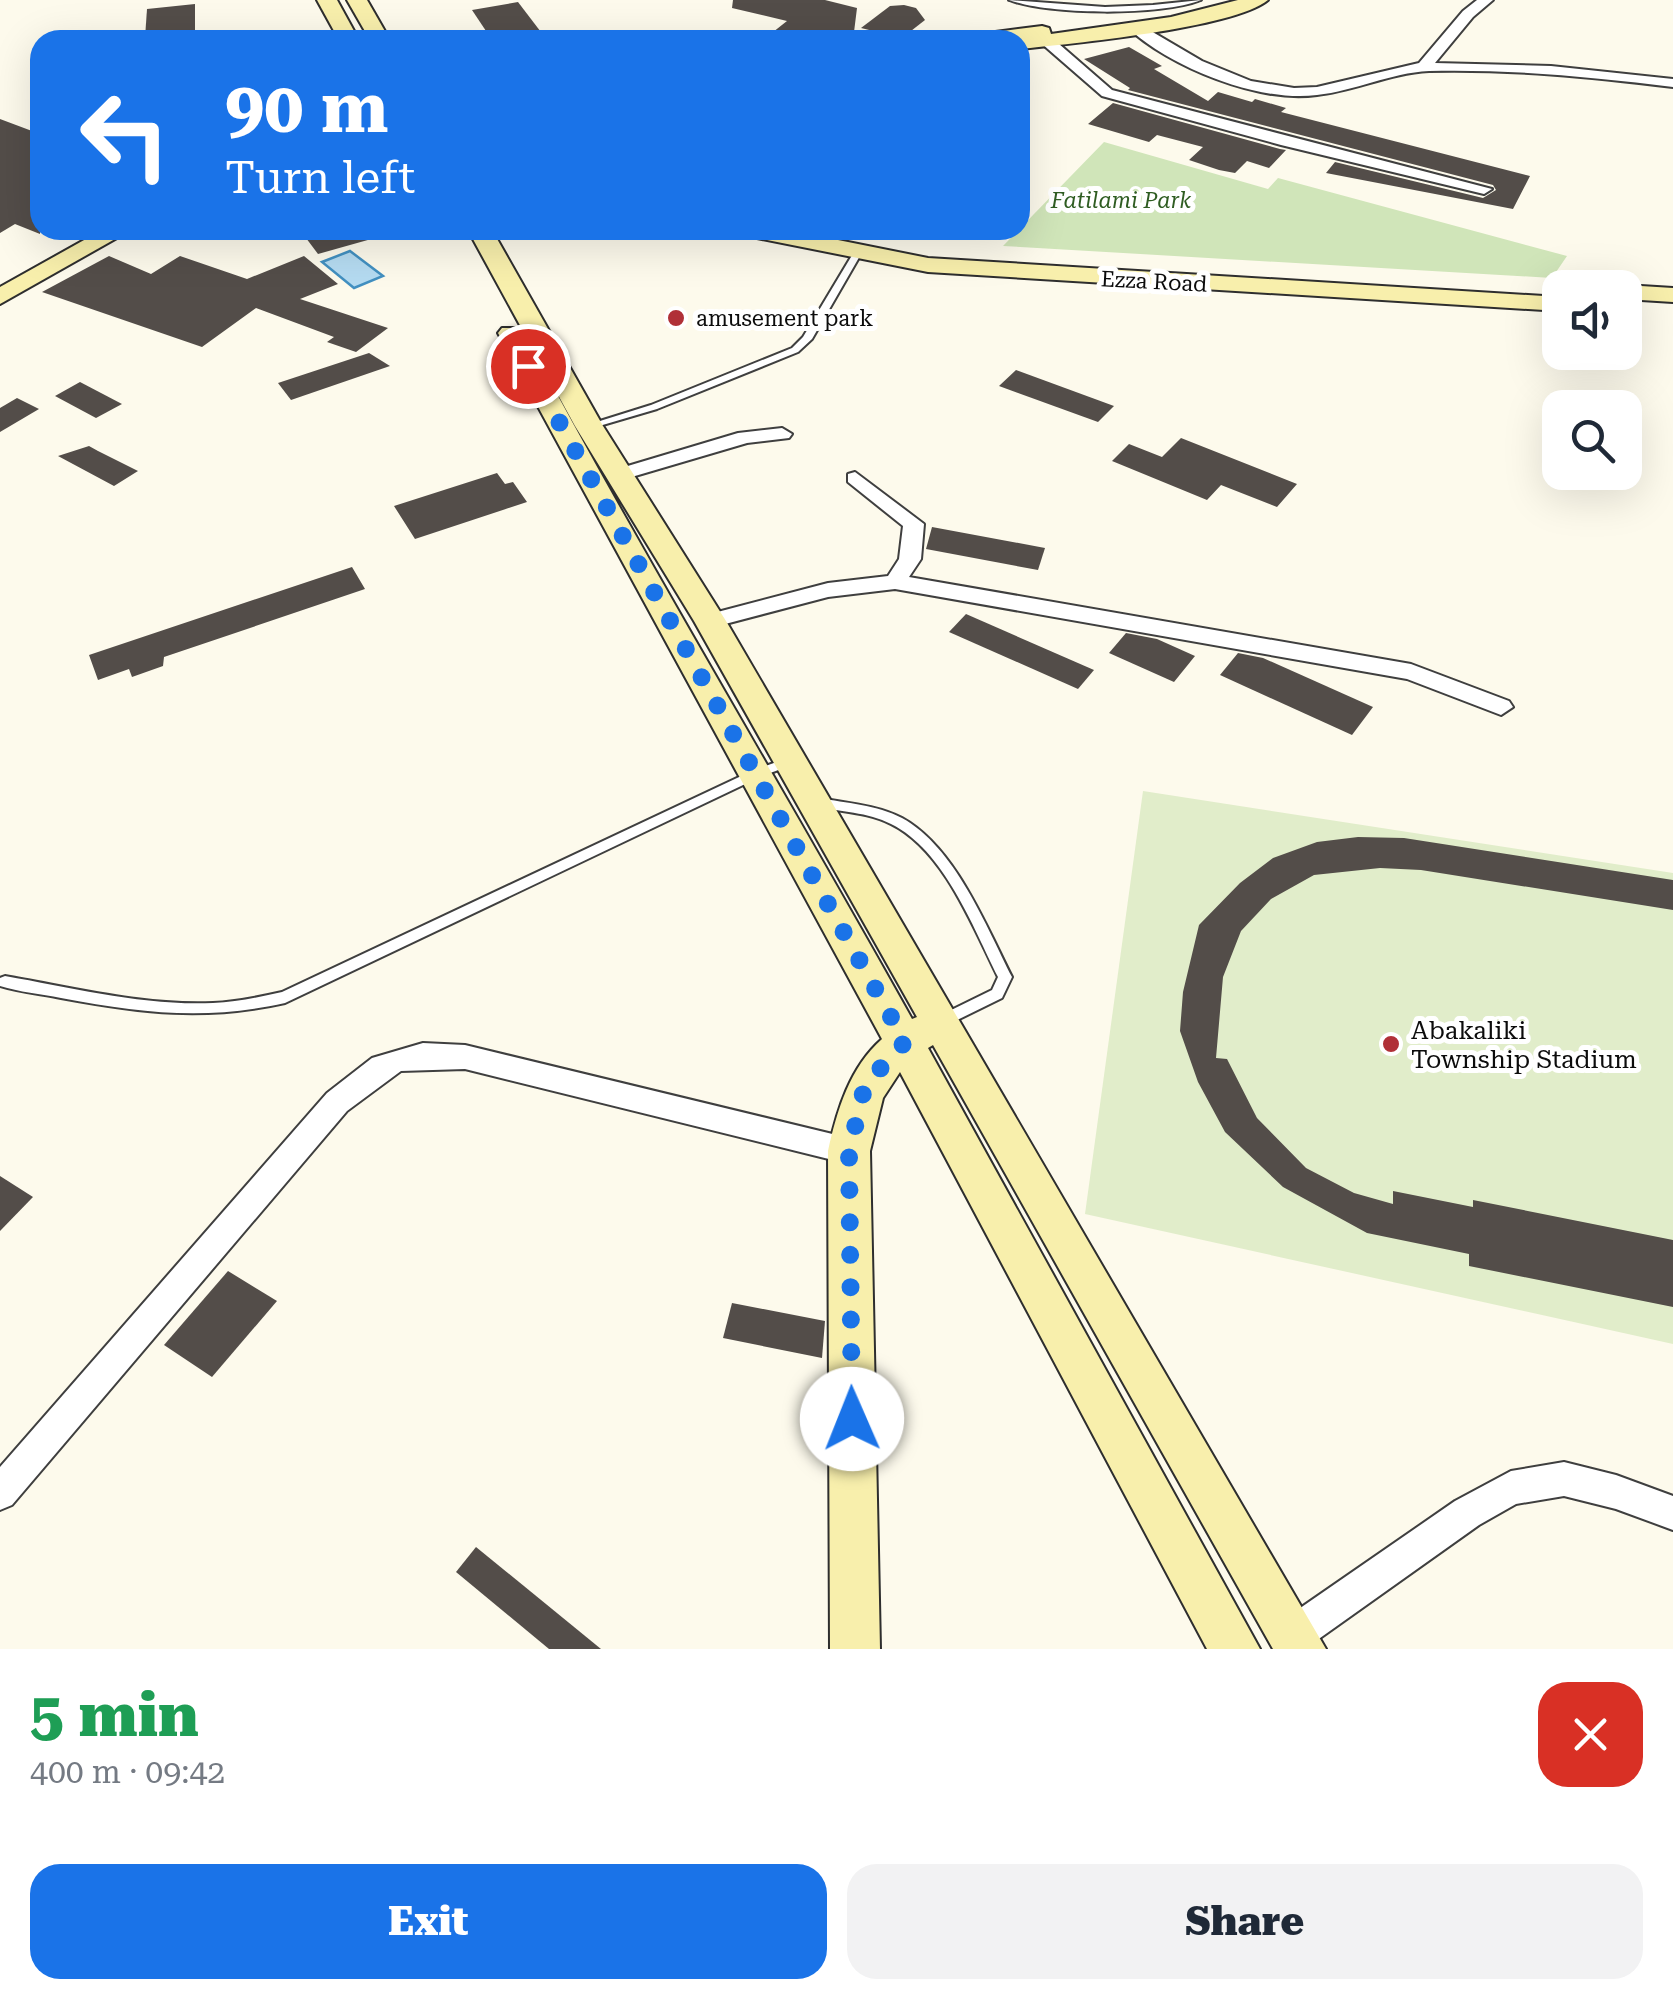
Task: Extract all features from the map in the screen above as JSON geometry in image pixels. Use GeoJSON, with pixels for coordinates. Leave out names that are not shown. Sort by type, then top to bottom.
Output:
{"type":"FeatureCollection","features":[{"type":"Feature","properties":{"kind":"main road"},"geometry":{"type":"LineString","coordinates":[[327,0],[344,30]]}},
{"type":"Feature","properties":{"kind":"main road"},"geometry":{"type":"LineString","coordinates":[[357,0],[374,30]]}},
{"type":"Feature","properties":{"kind":"main road"},"geometry":{"type":"LineString","coordinates":[[1030,41],[1214,14],[1258,0]]}},
{"type":"Feature","properties":{"kind":"main road"},"geometry":{"type":"LineString","coordinates":[[1030,34],[1086,27],[1126,28]]}},
{"type":"Feature","properties":{"kind":"main road"},"geometry":{"type":"LineString","coordinates":[[0,297],[102,240]]}},
{"type":"Feature","properties":{"kind":"main road"},"geometry":{"type":"LineString","coordinates":[[462,240],[564,434],[774,767],[923,1032],[1297,1642]]}},
{"type":"Feature","properties":{"kind":"main road"},"geometry":{"type":"LineString","coordinates":[[486,240],[589,426],[710,621],[774,767],[811,802],[1234,1649]]}},
{"type":"Feature","properties":{"kind":"main road","name":"Ezza Road"},"geometry":{"type":"LineString","coordinates":[[796,240],[858,254],[1542,303]]}},
{"type":"Feature","properties":{"kind":"main road","name":"Ezza Road"},"geometry":{"type":"LineString","coordinates":[[877,240],[1004,264],[1542,287]]}},
{"type":"Feature","properties":{"kind":"main road"},"geometry":{"type":"LineString","coordinates":[[1642,293],[1673,295]]}},
{"type":"Feature","properties":{"kind":"main road"},"geometry":{"type":"LineString","coordinates":[[1642,309],[1673,310]]}},
{"type":"Feature","properties":{"kind":"main road"},"geometry":{"type":"LineString","coordinates":[[855,1649],[849,1152],[865,1085],[923,1032]]}},
{"type":"Feature","properties":{"kind":"street"},"geometry":{"type":"LineString","coordinates":[[1424,67],[1468,14],[1486,0]]}},
{"type":"Feature","properties":{"kind":"street"},"geometry":{"type":"LineString","coordinates":[[1126,28],[1256,88],[1274,92],[1317,91],[1424,67],[1576,70],[1673,83]]}},
{"type":"Feature","properties":{"kind":"street"},"geometry":{"type":"LineString","coordinates":[[1046,40],[1107,93],[1484,189]]}},
{"type":"Feature","properties":{"kind":"street"},"geometry":{"type":"LineString","coordinates":[[618,475],[746,437],[782,434]]}},
{"type":"Feature","properties":{"kind":"street"},"geometry":{"type":"LineString","coordinates":[[855,478],[914,524],[910,559],[896,582]]}},
{"type":"Feature","properties":{"kind":"street"},"geometry":{"type":"LineString","coordinates":[[710,621],[828,590],[896,582],[1411,672],[1501,707]]}},
{"type":"Feature","properties":{"kind":"street"},"geometry":{"type":"LineString","coordinates":[[0,1493],[337,1102],[376,1067],[418,1053],[465,1057],[849,1152]]}},
{"type":"Feature","properties":{"kind":"street"},"geometry":{"type":"LineString","coordinates":[[1297,1642],[1467,1513],[1511,1488],[1564,1479],[1616,1492],[1673,1513]]}},
{"type":"Feature","properties":{"kind":"lane"},"geometry":{"type":"LineString","coordinates":[[1012,0],[1038,5],[1142,7],[1198,0]]}},
{"type":"Feature","properties":{"kind":"lane"},"geometry":{"type":"LineString","coordinates":[[589,426],[654,407],[795,350],[806,339],[858,254]]}},
{"type":"Feature","properties":{"kind":"lane"},"geometry":{"type":"LineString","coordinates":[[5,982],[189,1012],[246,1009],[285,997],[774,767]]}},
{"type":"Feature","properties":{"kind":"lane"},"geometry":{"type":"LineString","coordinates":[[811,802],[898,821],[924,841],[960,894],[1006,977],[997,994],[923,1032]]}},
{"type":"Feature","properties":{"kind":"green space","name":"Fatilami Park"},"geometry":{"type":"Polygon","coordinates":[[[1104,142],[1268,189],[1278,178],[1567,256],[1557,270],[1542,270],[1542,277],[1003,246],[1009,240],[1030,240],[1030,218],[1104,142]]]}},
{"type":"Feature","properties":{"kind":"green space","name":"Abakaliki Township Stadium"},"geometry":{"type":"Polygon","coordinates":[[[1143,791],[1673,873],[1673,1344],[1085,1214],[1143,791]]]}},
{"type":"Feature","properties":{"kind":"water"},"geometry":{"type":"Polygon","coordinates":[[[350,251],[383,276],[354,288],[322,262],[350,251]]]}},
{"type":"Feature","properties":{"kind":"building"},"geometry":{"type":"Polygon","coordinates":[[[733,0],[825,0],[857,8],[854,30],[776,30],[787,21],[732,8],[733,0]]]}},
{"type":"Feature","properties":{"kind":"building"},"geometry":{"type":"Polygon","coordinates":[[[518,2],[539,30],[485,30],[472,10],[518,2]]]}},
{"type":"Feature","properties":{"kind":"building"},"geometry":{"type":"Polygon","coordinates":[[[195,4],[195,30],[146,30],[147,9],[195,4]]]}},
{"type":"Feature","properties":{"kind":"building"},"geometry":{"type":"Polygon","coordinates":[[[890,6],[916,8],[925,20],[912,30],[861,28],[890,6]]]}},
{"type":"Feature","properties":{"kind":"building"},"geometry":{"type":"Polygon","coordinates":[[[1129,47],[1162,66],[1154,69],[1208,101],[1218,92],[1252,102],[1255,99],[1286,108],[1281,112],[1530,176],[1513,209],[1326,173],[1335,162],[1483,198],[1496,190],[1493,185],[1128,90],[1084,59],[1129,47]]]}},
{"type":"Feature","properties":{"kind":"building"},"geometry":{"type":"Polygon","coordinates":[[[1113,103],[1286,150],[1269,168],[1247,161],[1235,173],[1219,170],[1189,160],[1203,147],[1157,135],[1149,142],[1088,124],[1113,103]]]}},
{"type":"Feature","properties":{"kind":"building"},"geometry":{"type":"Polygon","coordinates":[[[0,119],[30,130],[30,230],[15,224],[0,233],[0,119]]]}},
{"type":"Feature","properties":{"kind":"building"},"geometry":{"type":"Polygon","coordinates":[[[308,240],[368,240],[318,254],[308,240]]]}},
{"type":"Feature","properties":{"kind":"building"},"geometry":{"type":"Polygon","coordinates":[[[109,256],[151,274],[180,256],[247,279],[304,256],[338,284],[300,299],[388,328],[356,352],[327,342],[334,337],[256,308],[202,347],[42,292],[109,256]]]}},
{"type":"Feature","properties":{"kind":"building"},"geometry":{"type":"Polygon","coordinates":[[[369,353],[390,366],[291,400],[278,383],[369,353]]]}},
{"type":"Feature","properties":{"kind":"building"},"geometry":{"type":"Polygon","coordinates":[[[1016,370],[1114,406],[1098,422],[999,386],[1016,370]]]}},
{"type":"Feature","properties":{"kind":"building"},"geometry":{"type":"Polygon","coordinates":[[[80,382],[122,404],[96,418],[55,396],[80,382]]]}},
{"type":"Feature","properties":{"kind":"building"},"geometry":{"type":"Polygon","coordinates":[[[17,398],[39,409],[0,432],[0,408],[17,398]]]}},
{"type":"Feature","properties":{"kind":"building"},"geometry":{"type":"Polygon","coordinates":[[[1181,438],[1297,484],[1277,507],[1221,485],[1207,500],[1112,461],[1129,444],[1162,457],[1181,438]]]}},
{"type":"Feature","properties":{"kind":"building"},"geometry":{"type":"Polygon","coordinates":[[[89,446],[138,471],[114,486],[58,456],[89,446]]]}},
{"type":"Feature","properties":{"kind":"building"},"geometry":{"type":"Polygon","coordinates":[[[497,473],[505,484],[513,482],[527,502],[415,539],[394,506],[497,473]]]}},
{"type":"Feature","properties":{"kind":"building"},"geometry":{"type":"Polygon","coordinates":[[[932,527],[1045,548],[1038,570],[926,549],[932,527]]]}},
{"type":"Feature","properties":{"kind":"building"},"geometry":{"type":"Polygon","coordinates":[[[352,567],[365,589],[164,657],[163,666],[132,677],[129,669],[98,680],[89,655],[352,567]]]}},
{"type":"Feature","properties":{"kind":"building"},"geometry":{"type":"Polygon","coordinates":[[[966,614],[1094,670],[1078,689],[949,632],[966,614]]]}},
{"type":"Feature","properties":{"kind":"building"},"geometry":{"type":"Polygon","coordinates":[[[1126,633],[1157,639],[1195,656],[1174,682],[1109,653],[1126,633]]]}},
{"type":"Feature","properties":{"kind":"building"},"geometry":{"type":"Polygon","coordinates":[[[1238,653],[1263,658],[1373,707],[1352,735],[1220,675],[1238,653]]]}},
{"type":"Feature","properties":{"kind":"building"},"geometry":{"type":"Polygon","coordinates":[[[1358,837],[1404,838],[1673,880],[1673,910],[1421,870],[1380,868],[1314,875],[1271,899],[1241,931],[1223,977],[1216,1058],[1227,1059],[1257,1118],[1306,1168],[1354,1193],[1393,1204],[1393,1191],[1473,1207],[1473,1200],[1673,1240],[1673,1307],[1469,1266],[1469,1254],[1367,1233],[1283,1187],[1225,1132],[1198,1082],[1180,1031],[1183,992],[1199,925],[1240,883],[1273,858],[1317,842],[1358,837]]]}},
{"type":"Feature","properties":{"kind":"building"},"geometry":{"type":"Polygon","coordinates":[[[0,1176],[33,1197],[0,1231],[0,1176]]]}},
{"type":"Feature","properties":{"kind":"building"},"geometry":{"type":"Polygon","coordinates":[[[228,1271],[277,1301],[212,1377],[164,1345],[228,1271]]]}},
{"type":"Feature","properties":{"kind":"building"},"geometry":{"type":"Polygon","coordinates":[[[732,1303],[825,1321],[822,1358],[723,1338],[732,1303]]]}},
{"type":"Feature","properties":{"kind":"building"},"geometry":{"type":"Polygon","coordinates":[[[476,1547],[601,1649],[549,1649],[456,1572],[476,1547]]]}},
{"type":"Feature","properties":{"kind":"place","name":"amusement park"},"geometry":{"type":"Point","coordinates":[676,318]}},
{"type":"Feature","properties":{"kind":"place","name":"Abakaliki Township Stadium"},"geometry":{"type":"Point","coordinates":[1391,1044]}},
{"type":"Feature","properties":{"kind":"route"},"geometry":{"type":"LineString","coordinates":[[528,366],[905,1042],[865,1085],[849,1152],[852,1419]]}}]}
